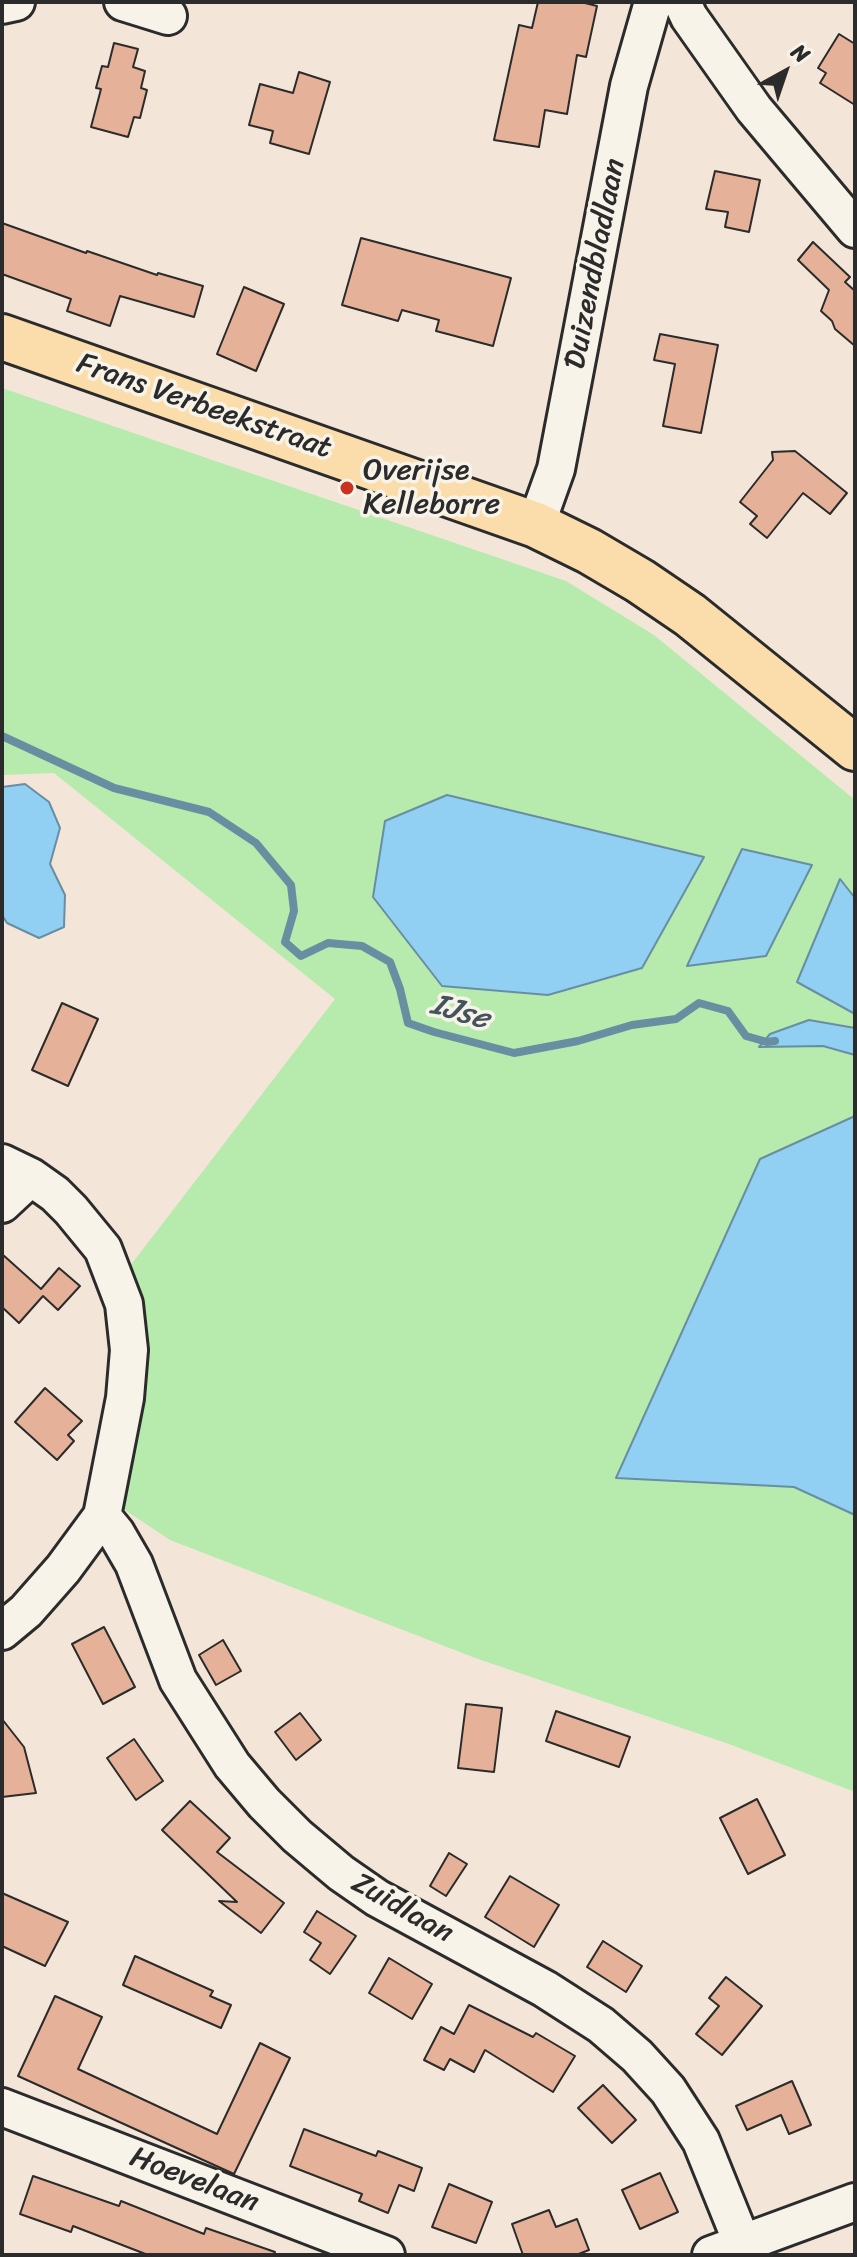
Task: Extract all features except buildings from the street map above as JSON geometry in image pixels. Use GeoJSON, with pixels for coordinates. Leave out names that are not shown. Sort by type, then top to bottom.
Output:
{"type":"FeatureCollection","features":[{"type":"Feature","properties":{"kind":"main road","name":"Frans Verbeekstraat"},"geometry":{"type":"LineString","coordinates":[[2,337],[536,525],[589,551],[690,615],[855,748]]}},
{"type":"Feature","properties":{"kind":"street"},"geometry":{"type":"LineString","coordinates":[[2,5],[16,2]]}},
{"type":"Feature","properties":{"kind":"street"},"geometry":{"type":"LineString","coordinates":[[123,2],[168,16]]}},
{"type":"Feature","properties":{"kind":"street","name":"Duizendbladlaan"},"geometry":{"type":"LineString","coordinates":[[536,525],[556,469],[629,86],[653,2]]}},
{"type":"Feature","properties":{"kind":"street"},"geometry":{"type":"LineString","coordinates":[[682,2],[689,17],[754,109],[855,229]]}},
{"type":"Feature","properties":{"kind":"street"},"geometry":{"type":"LineString","coordinates":[[2,1204],[17,1170],[55,1194],[71,1210],[103,1249],[124,1304],[129,1350],[125,1398],[102,1516],[63,1569],[26,1611],[2,1631]]}},
{"type":"Feature","properties":{"kind":"street","name":"Zuidlaan"},"geometry":{"type":"LineString","coordinates":[[102,1516],[134,1564],[178,1680],[232,1765],[264,1803],[297,1836],[359,1886],[545,1989],[601,2025],[637,2056],[668,2090],[701,2141],[733,2251]]}},
{"type":"Feature","properties":{"kind":"street","name":"Hoevelaan"},"geometry":{"type":"LineString","coordinates":[[2,2107],[386,2255]]}},
{"type":"Feature","properties":{"kind":"street"},"geometry":{"type":"LineString","coordinates":[[733,2251],[855,2202]]}},
{"type":"Feature","properties":{"kind":"green space"},"geometry":{"type":"Polygon","coordinates":[[[2,388],[566,581],[654,635],[855,800],[855,898],[841,880],[797,982],[855,1014],[855,1116],[760,1159],[616,1477],[794,1487],[855,1515],[855,1792],[729,1744],[478,1659],[170,1540],[119,1506],[150,1349],[130,1266],[335,999],[54,773],[2,775],[2,388]]]}},
{"type":"Feature","properties":{"kind":"water"},"geometry":{"type":"Polygon","coordinates":[[[25,784],[49,802],[60,828],[50,864],[65,895],[64,927],[39,938],[7,923],[2,915],[2,787],[25,784]]]}},
{"type":"Feature","properties":{"kind":"water"},"geometry":{"type":"Polygon","coordinates":[[[447,795],[704,857],[642,968],[548,995],[442,986],[373,897],[385,821],[447,795]]]}},
{"type":"Feature","properties":{"kind":"water"},"geometry":{"type":"Polygon","coordinates":[[[742,849],[812,865],[766,956],[687,966],[742,849]]]}},
{"type":"Feature","properties":{"kind":"water"},"geometry":{"type":"Polygon","coordinates":[[[840,879],[855,898],[855,1014],[797,982],[840,879]]]}},
{"type":"Feature","properties":{"kind":"water"},"geometry":{"type":"Polygon","coordinates":[[[809,1020],[855,1028],[855,1055],[823,1046],[759,1047],[770,1034],[809,1020]]]}},
{"type":"Feature","properties":{"kind":"water"},"geometry":{"type":"Polygon","coordinates":[[[855,1116],[855,1515],[794,1487],[616,1478],[760,1159],[855,1116]]]}},
{"type":"Feature","properties":{"kind":"waterway","name":"IJse"},"geometry":{"type":"LineString","coordinates":[[2,736],[114,788],[209,812],[256,843],[291,885],[294,911],[285,942],[301,956],[328,943],[362,946],[390,962],[408,1023],[514,1053],[578,1041],[632,1025],[676,1019],[699,1003],[728,1011],[746,1036],[775,1041]]}},
{"type":"Feature","properties":{"kind":"place","name":"Overijse Kelleborre"},"geometry":{"type":"Point","coordinates":[347,488]}}]}
